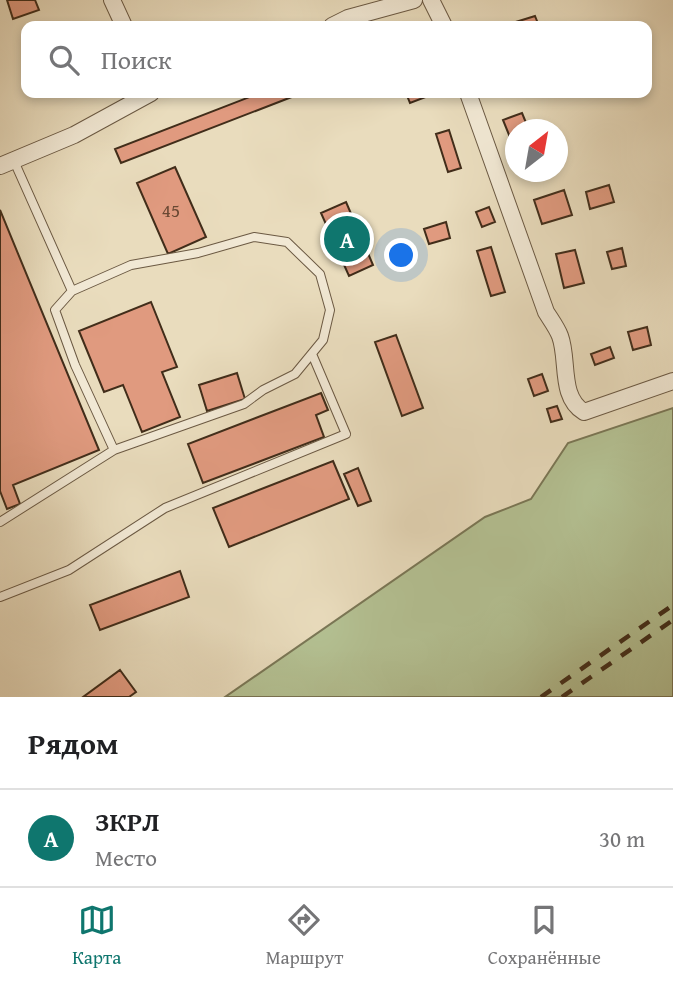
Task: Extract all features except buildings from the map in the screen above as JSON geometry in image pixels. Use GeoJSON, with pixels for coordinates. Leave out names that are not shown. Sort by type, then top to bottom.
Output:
{"type":"FeatureCollection","features":[{"type":"Feature","properties":{"kind":"street"},"geometry":{"type":"LineString","coordinates":[[112,0],[122,21]]}},
{"type":"Feature","properties":{"kind":"street"},"geometry":{"type":"LineString","coordinates":[[342,21],[414,0]]}},
{"type":"Feature","properties":{"kind":"street"},"geometry":{"type":"LineString","coordinates":[[431,0],[442,21]]}},
{"type":"Feature","properties":{"kind":"street"},"geometry":{"type":"LineString","coordinates":[[7,163],[74,135],[142,98]]}},
{"type":"Feature","properties":{"kind":"street"},"geometry":{"type":"LineString","coordinates":[[470,98],[546,312],[561,337],[570,398],[575,407],[584,412],[673,382]]}},
{"type":"Feature","properties":{"kind":"lane"},"geometry":{"type":"LineString","coordinates":[[7,163],[72,291]]}},
{"type":"Feature","properties":{"kind":"lane"},"geometry":{"type":"LineString","coordinates":[[0,522],[114,450],[244,404],[263,390],[295,374],[323,340],[330,310],[320,274],[287,242],[254,237],[198,253],[131,265],[72,291],[55,310],[75,365],[114,450]]}},
{"type":"Feature","properties":{"kind":"lane"},"geometry":{"type":"LineString","coordinates":[[0,597],[69,570],[165,508],[346,434],[312,354]]}},
{"type":"Feature","properties":{"kind":"green space"},"geometry":{"type":"Polygon","coordinates":[[[673,408],[673,697],[225,697],[485,517],[531,499],[568,443],[673,408]]]}},
{"type":"Feature","properties":{"kind":"railway"},"geometry":{"type":"LineString","coordinates":[[541,697],[673,605]]}},
{"type":"Feature","properties":{"kind":"railway"},"geometry":{"type":"LineString","coordinates":[[562,697],[673,620]]}},
{"type":"Feature","properties":{"kind":"place","name":"ЗКРЛ"},"geometry":{"type":"Point","coordinates":[347,239]}}]}
